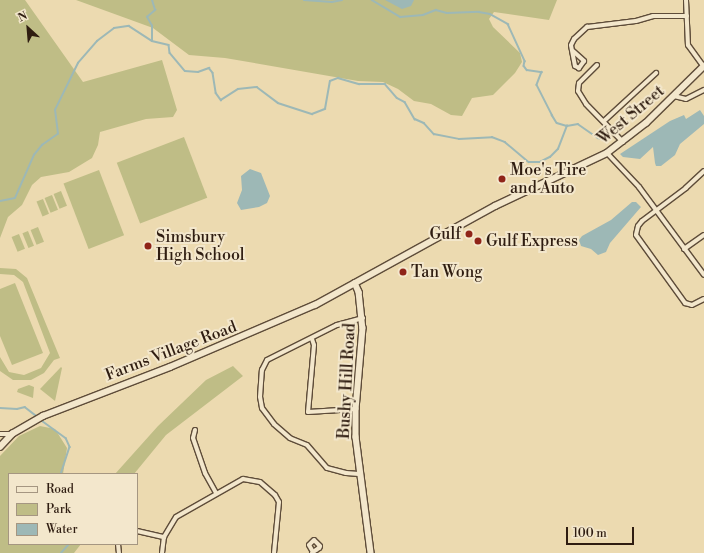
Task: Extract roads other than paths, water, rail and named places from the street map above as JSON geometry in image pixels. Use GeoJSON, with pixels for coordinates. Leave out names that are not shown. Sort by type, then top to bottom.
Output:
{"type":"FeatureCollection","features":[{"type":"Feature","properties":{"kind":"main road","name":"West Street"},"geometry":{"type":"LineString","coordinates":[[355,283],[494,206],[607,153],[623,142],[674,96],[704,66]]}},
{"type":"Feature","properties":{"kind":"main road","name":"Bushy Hill Road"},"geometry":{"type":"LineString","coordinates":[[355,283],[363,318],[356,409],[359,474],[371,553]]}},
{"type":"Feature","properties":{"kind":"main road","name":"Farms Village Road"},"geometry":{"type":"LineString","coordinates":[[0,447],[12,434],[43,416],[281,321],[355,283]]}},
{"type":"Feature","properties":{"kind":"street"},"geometry":{"type":"LineString","coordinates":[[686,0],[688,45],[704,66]]}},
{"type":"Feature","properties":{"kind":"street"},"geometry":{"type":"LineString","coordinates":[[573,51],[574,39],[587,27],[636,21],[653,16],[686,16]]}},
{"type":"Feature","properties":{"kind":"street"},"geometry":{"type":"LineString","coordinates":[[597,65],[580,83],[578,91],[586,104],[623,142]]}},
{"type":"Feature","properties":{"kind":"street"},"geometry":{"type":"LineString","coordinates":[[604,121],[656,73]]}},
{"type":"Feature","properties":{"kind":"street"},"geometry":{"type":"LineString","coordinates":[[674,96],[686,99],[704,90]]}},
{"type":"Feature","properties":{"kind":"street"},"geometry":{"type":"LineString","coordinates":[[607,153],[639,187],[704,275]]}},
{"type":"Feature","properties":{"kind":"street"},"geometry":{"type":"LineString","coordinates":[[704,171],[638,226],[637,240],[685,303],[692,305],[704,299]]}},
{"type":"Feature","properties":{"kind":"street"},"geometry":{"type":"LineString","coordinates":[[684,249],[704,235]]}},
{"type":"Feature","properties":{"kind":"street"},"geometry":{"type":"LineString","coordinates":[[359,474],[327,468],[307,445],[290,438],[274,424],[262,408],[260,397],[264,363],[278,353],[312,339],[337,325],[363,318]]}},
{"type":"Feature","properties":{"kind":"street"},"geometry":{"type":"LineString","coordinates":[[312,339],[314,344],[308,412],[356,409]]}},
{"type":"Feature","properties":{"kind":"street"},"geometry":{"type":"LineString","coordinates":[[195,430],[193,438],[205,473],[216,493]]}},
{"type":"Feature","properties":{"kind":"street"},"geometry":{"type":"LineString","coordinates":[[0,434],[12,434]]}},
{"type":"Feature","properties":{"kind":"street"},"geometry":{"type":"LineString","coordinates":[[162,553],[164,537],[176,517],[243,479],[254,480],[268,487],[278,502],[274,553]]}},
{"type":"Feature","properties":{"kind":"street"},"geometry":{"type":"LineString","coordinates":[[138,531],[164,537]]}},
{"type":"Feature","properties":{"kind":"water"},"geometry":{"type":"Polygon","coordinates":[[[385,0],[414,0],[411,6],[402,9],[385,0]]]}},
{"type":"Feature","properties":{"kind":"water"},"geometry":{"type":"Polygon","coordinates":[[[700,110],[704,116],[704,124],[680,144],[675,155],[661,166],[656,166],[653,147],[640,159],[623,157],[620,154],[670,121],[684,115],[686,119],[700,110]]]}},
{"type":"Feature","properties":{"kind":"water"},"geometry":{"type":"Polygon","coordinates":[[[250,169],[261,173],[270,196],[267,203],[259,207],[241,210],[237,203],[242,190],[241,176],[250,169]]]}},
{"type":"Feature","properties":{"kind":"water"},"geometry":{"type":"Polygon","coordinates":[[[632,202],[636,202],[641,207],[610,243],[606,252],[598,255],[591,249],[581,246],[579,240],[582,236],[611,220],[632,202]]]}},
{"type":"Feature","properties":{"kind":"waterway"},"geometry":{"type":"LineString","coordinates":[[152,0],[155,10],[147,17],[152,26],[152,41]]}},
{"type":"Feature","properties":{"kind":"waterway"},"geometry":{"type":"LineString","coordinates":[[304,0],[332,2],[342,0]]}},
{"type":"Feature","properties":{"kind":"waterway"},"geometry":{"type":"LineString","coordinates":[[372,0],[400,17],[423,15],[436,10],[447,13],[479,12],[490,14],[508,24],[525,61],[524,66],[527,70],[542,72],[537,85],[552,115],[557,123],[567,126]]}},
{"type":"Feature","properties":{"kind":"waterway"},"geometry":{"type":"LineString","coordinates":[[0,201],[15,198],[34,155],[42,145],[58,134],[55,110],[78,63],[97,41],[114,28],[129,26],[152,41],[169,45],[170,53],[185,71],[198,72],[209,68],[213,73],[216,93],[221,100],[238,89],[257,87],[278,103],[312,114],[325,109],[330,81],[338,78],[359,84],[385,84],[397,98],[405,102],[415,119],[424,123],[434,134],[459,139],[492,137],[505,142],[529,162],[540,162],[550,157],[558,149],[567,126],[578,124],[598,138],[608,141]]}},
{"type":"Feature","properties":{"kind":"waterway"},"geometry":{"type":"LineString","coordinates":[[0,408],[17,409],[25,407],[38,417]]}},
{"type":"Feature","properties":{"kind":"waterway"},"geometry":{"type":"LineString","coordinates":[[41,420],[66,438],[70,447],[61,473]]}},
{"type":"Feature","properties":{"kind":"waterway"},"geometry":{"type":"LineString","coordinates":[[61,553],[68,545]]}},
{"type":"Feature","properties":{"kind":"place","name":"Moe's Tire and Auto"},"geometry":{"type":"Point","coordinates":[502,179]}},
{"type":"Feature","properties":{"kind":"place","name":"Gulf"},"geometry":{"type":"Point","coordinates":[469,234]}},
{"type":"Feature","properties":{"kind":"place","name":"Gulf Express"},"geometry":{"type":"Point","coordinates":[478,241]}},
{"type":"Feature","properties":{"kind":"place","name":"Simsbury High School"},"geometry":{"type":"Point","coordinates":[148,246]}},
{"type":"Feature","properties":{"kind":"place","name":"Tan Wong"},"geometry":{"type":"Point","coordinates":[403,272]}}]}
